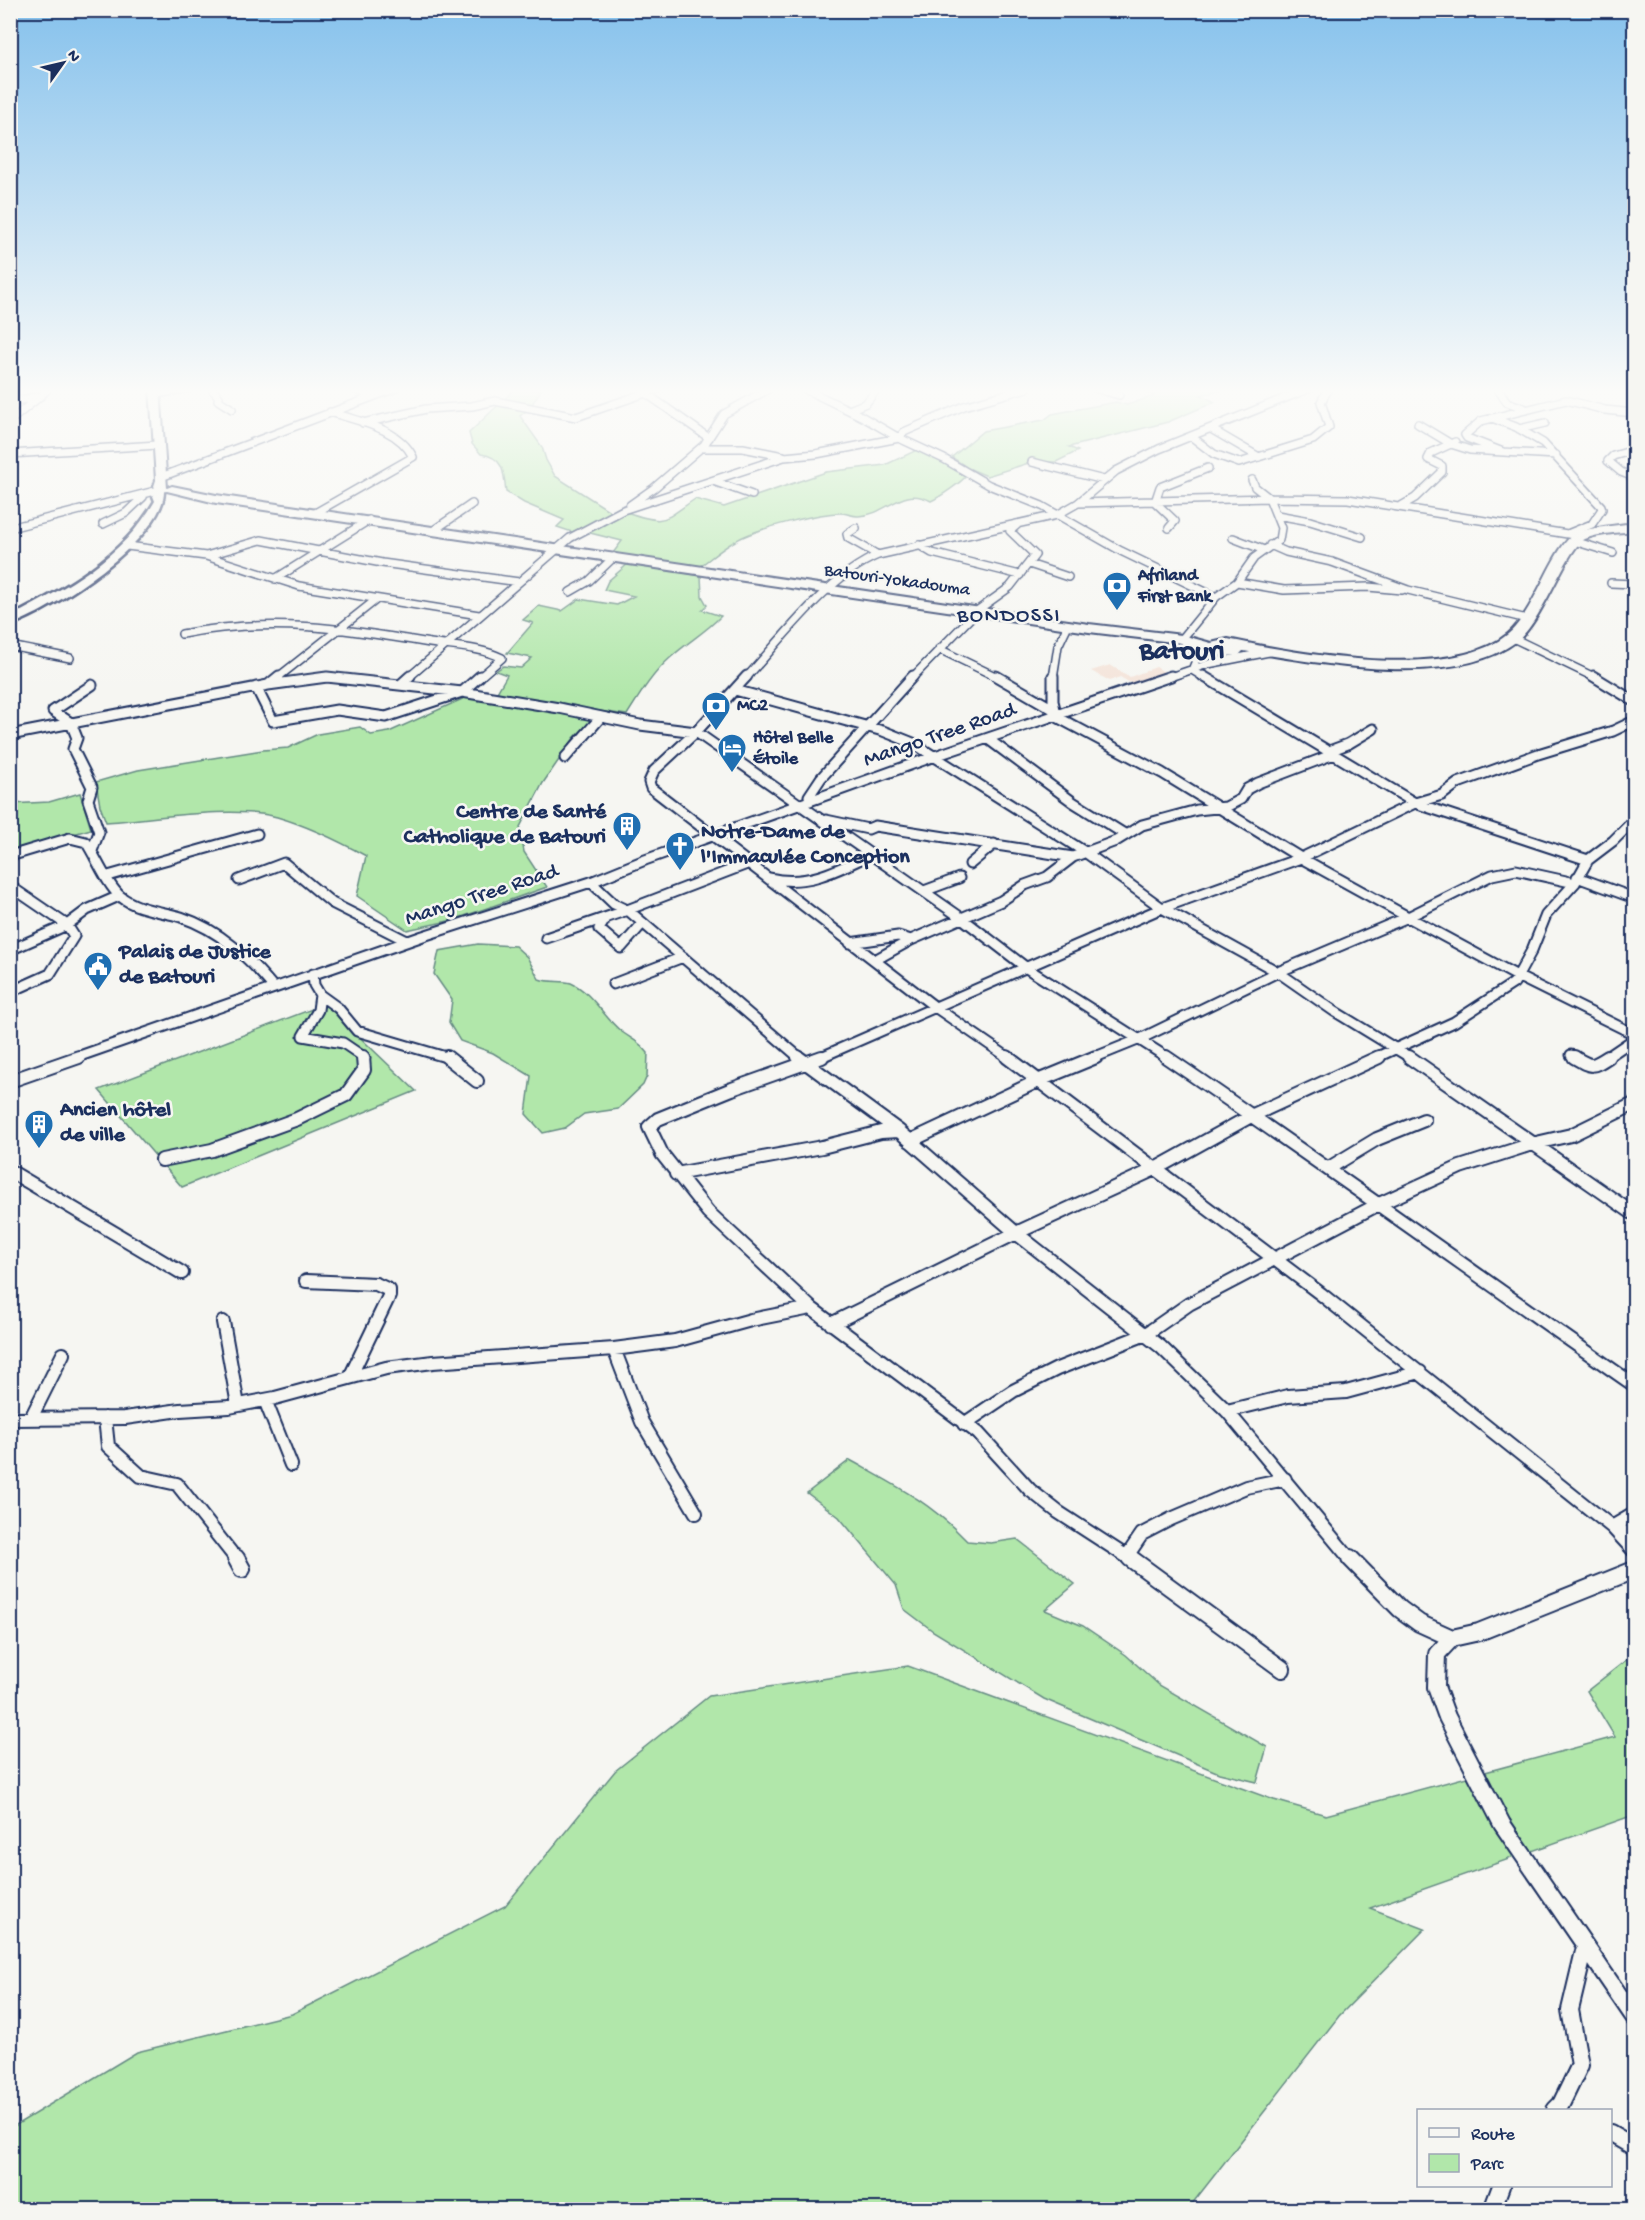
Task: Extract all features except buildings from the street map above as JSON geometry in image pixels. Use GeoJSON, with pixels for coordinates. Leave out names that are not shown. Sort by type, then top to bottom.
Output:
{"type":"FeatureCollection","features":[{"type":"Feature","properties":{"kind":"highway","name":"Batouri-Yokadouma"},"geometry":{"type":"LineString","coordinates":[[176,492],[738,577],[1188,641],[1218,647],[1225,652],[1235,649],[1267,651]]}},
{"type":"Feature","properties":{"kind":"highway"},"geometry":{"type":"LineString","coordinates":[[1267,651],[1367,664],[1405,665],[1477,656],[1513,638],[1527,619],[1574,537],[1635,527]]}},
{"type":"Feature","properties":{"kind":"main road"},"geometry":{"type":"LineString","coordinates":[[10,622],[93,574],[127,546],[148,524],[163,492]]}},
{"type":"Feature","properties":{"kind":"street"},"geometry":{"type":"LineString","coordinates":[[10,528],[155,492]]}},
{"type":"Feature","properties":{"kind":"street"},"geometry":{"type":"LineString","coordinates":[[103,524],[126,513],[144,497],[157,492]]}},
{"type":"Feature","properties":{"kind":"street"},"geometry":{"type":"LineString","coordinates":[[315,513],[353,492]]}},
{"type":"Feature","properties":{"kind":"street"},"geometry":{"type":"LineString","coordinates":[[400,685],[570,538],[623,510],[649,492]]}},
{"type":"Feature","properties":{"kind":"street"},"geometry":{"type":"LineString","coordinates":[[623,510],[680,492]]}},
{"type":"Feature","properties":{"kind":"street"},"geometry":{"type":"LineString","coordinates":[[743,492],[752,495]]}},
{"type":"Feature","properties":{"kind":"street"},"geometry":{"type":"LineString","coordinates":[[1004,492],[1057,514],[1121,551],[1216,597]]}},
{"type":"Feature","properties":{"kind":"street"},"geometry":{"type":"LineString","coordinates":[[1091,492],[1078,503],[1057,514],[878,555],[859,563],[827,590],[696,732],[654,771],[650,782],[651,788],[850,943],[935,1007],[1040,1080],[1274,1258],[1612,1527],[1635,1551]]}},
{"type":"Feature","properties":{"kind":"street"},"geometry":{"type":"LineString","coordinates":[[1155,502],[1158,492]]}},
{"type":"Feature","properties":{"kind":"street"},"geometry":{"type":"LineString","coordinates":[[1261,492],[1269,498],[1277,515],[1281,530],[1279,540],[1254,558],[1237,582],[1216,597],[1188,641],[1194,649],[1195,663],[1192,670],[1415,803],[1588,860]]}},
{"type":"Feature","properties":{"kind":"street"},"geometry":{"type":"LineString","coordinates":[[1401,506],[1422,492]]}},
{"type":"Feature","properties":{"kind":"street"},"geometry":{"type":"LineString","coordinates":[[1574,537],[1593,524],[1602,509],[1587,492]]}},
{"type":"Feature","properties":{"kind":"street"},"geometry":{"type":"LineString","coordinates":[[135,497],[144,497]]}},
{"type":"Feature","properties":{"kind":"street"},"geometry":{"type":"LineString","coordinates":[[1078,503],[1321,497],[1401,506],[1574,537],[1613,554]]}},
{"type":"Feature","properties":{"kind":"street"},"geometry":{"type":"LineString","coordinates":[[1155,502],[1175,521],[1169,528]]}},
{"type":"Feature","properties":{"kind":"street"},"geometry":{"type":"LineString","coordinates":[[434,530],[472,504]]}},
{"type":"Feature","properties":{"kind":"street"},"geometry":{"type":"LineString","coordinates":[[1277,515],[1362,537]]}},
{"type":"Feature","properties":{"kind":"street"},"geometry":{"type":"LineString","coordinates":[[275,579],[369,520]]}},
{"type":"Feature","properties":{"kind":"street"},"geometry":{"type":"LineString","coordinates":[[1010,531],[1021,522]]}},
{"type":"Feature","properties":{"kind":"street"},"geometry":{"type":"LineString","coordinates":[[856,528],[847,534],[848,538],[878,555]]}},
{"type":"Feature","properties":{"kind":"street"},"geometry":{"type":"LineString","coordinates":[[805,803],[821,778],[866,726],[978,610],[1010,587],[1029,564],[1035,555],[1032,550],[1013,537],[1010,531],[999,528]]}},
{"type":"Feature","properties":{"kind":"street"},"geometry":{"type":"LineString","coordinates":[[1233,538],[1332,562],[1408,590],[1527,619]]}},
{"type":"Feature","properties":{"kind":"street"},"geometry":{"type":"LineString","coordinates":[[206,556],[261,540],[415,568],[519,582]]}},
{"type":"Feature","properties":{"kind":"street"},"geometry":{"type":"LineString","coordinates":[[919,545],[932,553],[1020,575]]}},
{"type":"Feature","properties":{"kind":"street"},"geometry":{"type":"LineString","coordinates":[[127,546],[206,556],[299,586],[479,615]]}},
{"type":"Feature","properties":{"kind":"street"},"geometry":{"type":"LineString","coordinates":[[570,592],[589,581],[614,557]]}},
{"type":"Feature","properties":{"kind":"street"},"geometry":{"type":"LineString","coordinates":[[1029,564],[1068,577]]}},
{"type":"Feature","properties":{"kind":"street"},"geometry":{"type":"LineString","coordinates":[[1237,582],[1284,590],[1368,587],[1389,591],[1408,590]]}},
{"type":"Feature","properties":{"kind":"street"},"geometry":{"type":"LineString","coordinates":[[1611,584],[1635,584]]}},
{"type":"Feature","properties":{"kind":"street"},"geometry":{"type":"LineString","coordinates":[[268,685],[377,598]]}},
{"type":"Feature","properties":{"kind":"street"},"geometry":{"type":"LineString","coordinates":[[10,614],[23,615]]}},
{"type":"Feature","properties":{"kind":"street"},"geometry":{"type":"LineString","coordinates":[[182,634],[220,625],[283,623],[341,628],[444,645],[502,658],[462,692],[391,716],[337,710],[275,722],[271,720],[256,687]]}},
{"type":"Feature","properties":{"kind":"street"},"geometry":{"type":"LineString","coordinates":[[1055,713],[1056,655],[1068,625]]}},
{"type":"Feature","properties":{"kind":"street"},"geometry":{"type":"LineString","coordinates":[[1513,638],[1609,684],[1635,700]]}},
{"type":"Feature","properties":{"kind":"street"},"geometry":{"type":"LineString","coordinates":[[10,646],[29,650],[49,650],[70,658]]}},
{"type":"Feature","properties":{"kind":"street"},"geometry":{"type":"LineString","coordinates":[[939,649],[985,670],[1055,713],[1162,773],[1300,858],[1519,977],[1635,1034]]}},
{"type":"Feature","properties":{"kind":"street","name":"Mango Tree Road"},"geometry":{"type":"LineString","coordinates":[[10,1081],[407,941],[591,882],[935,756],[988,740],[1055,713],[1192,670],[1267,651]]}},
{"type":"Feature","properties":{"kind":"street"},"geometry":{"type":"LineString","coordinates":[[10,735],[256,687],[327,677],[462,692],[696,732],[805,803],[823,819],[963,919],[1028,969],[1140,1039],[1329,1168],[1377,1205],[1635,1385]]}},
{"type":"Feature","properties":{"kind":"street"},"geometry":{"type":"LineString","coordinates":[[92,685],[53,711],[71,723],[77,738],[73,750],[92,787],[88,800],[99,832],[92,851]]}},
{"type":"Feature","properties":{"kind":"street"},"geometry":{"type":"LineString","coordinates":[[735,690],[866,726],[905,739],[935,756],[1085,852],[1162,908],[1278,972],[1334,1011],[1396,1048],[1635,1214]]}},
{"type":"Feature","properties":{"kind":"street"},"geometry":{"type":"LineString","coordinates":[[566,758],[601,717]]}},
{"type":"Feature","properties":{"kind":"street"},"geometry":{"type":"LineString","coordinates":[[1282,1669],[1126,1556],[1058,1512],[1030,1490],[978,1433],[811,1308],[708,1212],[676,1174],[649,1126],[651,1123],[732,1089],[806,1064],[1028,969],[1162,908],[1300,858],[1415,803],[1442,795],[1458,783],[1538,754],[1613,731],[1635,721]]}},
{"type":"Feature","properties":{"kind":"street"},"geometry":{"type":"LineString","coordinates":[[875,960],[910,940],[963,919],[1047,877],[1072,857],[1126,835],[1142,825],[1197,810],[1226,807],[1241,799],[1246,789],[1348,744],[1373,729]]}},
{"type":"Feature","properties":{"kind":"street"},"geometry":{"type":"LineString","coordinates":[[988,740],[1073,802],[1126,835]]}},
{"type":"Feature","properties":{"kind":"street"},"geometry":{"type":"LineString","coordinates":[[823,819],[868,829],[876,826],[887,827],[897,831],[1072,857]]}},
{"type":"Feature","properties":{"kind":"street"},"geometry":{"type":"LineString","coordinates":[[831,1324],[1155,1168],[1251,1116],[1454,1022],[1507,988],[1519,977],[1546,915],[1576,880],[1588,860],[1635,820]]}},
{"type":"Feature","properties":{"kind":"street"},"geometry":{"type":"LineString","coordinates":[[108,876],[257,834]]}},
{"type":"Feature","properties":{"kind":"street"},"geometry":{"type":"LineString","coordinates":[[10,856],[70,838],[86,842],[119,896],[141,906],[189,919],[218,934],[239,951],[274,988]]}},
{"type":"Feature","properties":{"kind":"street"},"geometry":{"type":"LineString","coordinates":[[970,864],[994,844]]}},
{"type":"Feature","properties":{"kind":"street"},"geometry":{"type":"LineString","coordinates":[[761,875],[781,882],[803,881],[871,854]]}},
{"type":"Feature","properties":{"kind":"street"},"geometry":{"type":"LineString","coordinates":[[239,880],[284,863],[332,903],[407,941]]}},
{"type":"Feature","properties":{"kind":"street"},"geometry":{"type":"LineString","coordinates":[[546,938],[604,921],[665,894],[747,864]]}},
{"type":"Feature","properties":{"kind":"street"},"geometry":{"type":"LineString","coordinates":[[910,1141],[1040,1080],[1140,1039],[1278,972],[1408,917],[1492,875],[1510,870],[1528,871],[1576,880],[1635,898]]}},
{"type":"Feature","properties":{"kind":"street"},"geometry":{"type":"LineString","coordinates":[[924,891],[959,878]]}},
{"type":"Feature","properties":{"kind":"street"},"geometry":{"type":"LineString","coordinates":[[591,882],[614,904],[629,911],[806,1064],[899,1131],[1016,1233],[1146,1334],[1227,1411],[1356,1566],[1400,1609],[1419,1623],[1452,1638]]}},
{"type":"Feature","properties":{"kind":"street"},"geometry":{"type":"LineString","coordinates":[[10,886],[67,925],[74,936],[50,974],[10,992]]}},
{"type":"Feature","properties":{"kind":"street"},"geometry":{"type":"LineString","coordinates":[[10,950],[67,925],[87,910],[119,896]]}},
{"type":"Feature","properties":{"kind":"street"},"geometry":{"type":"LineString","coordinates":[[604,921],[599,929],[621,948],[642,924]]}},
{"type":"Feature","properties":{"kind":"street"},"geometry":{"type":"LineString","coordinates":[[850,943],[898,936],[910,940]]}},
{"type":"Feature","properties":{"kind":"street"},"geometry":{"type":"LineString","coordinates":[[614,984],[683,957]]}},
{"type":"Feature","properties":{"kind":"street"},"geometry":{"type":"LineString","coordinates":[[313,974],[314,985],[320,994],[338,1008],[359,1033],[446,1056],[477,1081]]}},
{"type":"Feature","properties":{"kind":"street"},"geometry":{"type":"LineString","coordinates":[[162,1160],[212,1150],[297,1119],[346,1095],[364,1070],[365,1058],[343,1043],[303,1036],[318,1010],[320,994]]}},
{"type":"Feature","properties":{"kind":"street"},"geometry":{"type":"LineString","coordinates":[[1571,1055],[1590,1066],[1595,1066],[1635,1039]]}},
{"type":"Feature","properties":{"kind":"street"},"geometry":{"type":"LineString","coordinates":[[964,1424],[1013,1391],[1057,1369],[1146,1334],[1189,1304],[1377,1205],[1460,1167],[1532,1144],[1571,1135],[1635,1104]]}},
{"type":"Feature","properties":{"kind":"street"},"geometry":{"type":"LineString","coordinates":[[1329,1168],[1377,1139],[1424,1120]]}},
{"type":"Feature","properties":{"kind":"street"},"geometry":{"type":"LineString","coordinates":[[676,1174],[822,1147],[881,1132],[899,1131]]}},
{"type":"Feature","properties":{"kind":"street"},"geometry":{"type":"LineString","coordinates":[[10,1171],[182,1273]]}},
{"type":"Feature","properties":{"kind":"street"},"geometry":{"type":"LineString","coordinates":[[306,1281],[376,1284],[389,1290],[389,1296],[351,1377]]}},
{"type":"Feature","properties":{"kind":"street"},"geometry":{"type":"LineString","coordinates":[[10,1419],[105,1418],[238,1405],[386,1368],[433,1362],[615,1349],[693,1337],[751,1320],[811,1308]]}},
{"type":"Feature","properties":{"kind":"street"},"geometry":{"type":"LineString","coordinates":[[223,1322],[238,1405]]}},
{"type":"Feature","properties":{"kind":"street"},"geometry":{"type":"LineString","coordinates":[[615,1349],[642,1422],[696,1513]]}},
{"type":"Feature","properties":{"kind":"street"},"geometry":{"type":"LineString","coordinates":[[31,1418],[63,1354]]}},
{"type":"Feature","properties":{"kind":"street"},"geometry":{"type":"LineString","coordinates":[[1227,1411],[1288,1396],[1346,1392],[1420,1372]]}},
{"type":"Feature","properties":{"kind":"street"},"geometry":{"type":"LineString","coordinates":[[265,1400],[291,1465]]}},
{"type":"Feature","properties":{"kind":"street"},"geometry":{"type":"LineString","coordinates":[[105,1418],[108,1446],[141,1476],[177,1484],[231,1550],[242,1569]]}},
{"type":"Feature","properties":{"kind":"street"},"geometry":{"type":"LineString","coordinates":[[1126,1556],[1142,1534],[1171,1519],[1246,1487],[1285,1479]]}},
{"type":"Feature","properties":{"kind":"street"},"geometry":{"type":"LineString","coordinates":[[1612,1527],[1635,1514]]}},
{"type":"Feature","properties":{"kind":"street"},"geometry":{"type":"LineString","coordinates":[[1612,1527],[1635,1536]]}},
{"type":"Feature","properties":{"kind":"street"},"geometry":{"type":"LineString","coordinates":[[1635,1569],[1520,1618],[1479,1632],[1452,1638],[1437,1654],[1436,1687],[1447,1717],[1502,1824],[1635,2017]]}},
{"type":"Feature","properties":{"kind":"street"},"geometry":{"type":"LineString","coordinates":[[1562,2108],[1580,2065],[1570,2010],[1585,1947]]}},
{"type":"Feature","properties":{"kind":"street"},"geometry":{"type":"LineString","coordinates":[[1612,2134],[1635,2147]]}},
{"type":"Feature","properties":{"kind":"street"},"geometry":{"type":"LineString","coordinates":[[1492,2210],[1501,2187]]}},
{"type":"Feature","properties":{"kind":"shaded area"},"geometry":{"type":"Polygon","coordinates":[[[1110,665],[1130,677],[1156,667],[1166,673],[1134,685],[1120,677],[1110,681],[1091,671],[1110,665]]]}},
{"type":"Feature","properties":{"kind":"green space"},"geometry":{"type":"Polygon","coordinates":[[[506,492],[579,492],[613,513],[572,532],[557,527],[564,520],[524,503],[506,492]]]}},
{"type":"Feature","properties":{"kind":"green space"},"geometry":{"type":"Polygon","coordinates":[[[769,492],[946,492],[931,501],[911,496],[869,514],[819,515],[754,532],[733,542],[699,567],[613,553],[622,541],[586,532],[626,512],[649,519],[663,519],[676,513],[695,499],[724,507],[769,492]]]}},
{"type":"Feature","properties":{"kind":"green space"},"geometry":{"type":"Polygon","coordinates":[[[629,563],[701,576],[702,596],[707,605],[702,610],[721,616],[663,664],[627,715],[495,696],[507,675],[496,671],[503,666],[521,668],[532,658],[507,653],[533,623],[523,620],[539,606],[562,611],[579,599],[617,605],[634,596],[604,590],[608,581],[629,563]]]}},
{"type":"Feature","properties":{"kind":"green space"},"geometry":{"type":"Polygon","coordinates":[[[469,696],[594,718],[574,738],[543,783],[520,827],[524,852],[547,887],[453,920],[407,930],[357,896],[366,856],[322,834],[277,817],[238,812],[106,822],[100,806],[96,782],[138,770],[288,748],[318,734],[360,727],[371,735],[389,732],[469,696]]]}},
{"type":"Feature","properties":{"kind":"green space"},"geometry":{"type":"Polygon","coordinates":[[[80,793],[91,829],[11,852],[10,804],[49,802],[80,793]]]}},
{"type":"Feature","properties":{"kind":"green space"},"geometry":{"type":"Polygon","coordinates":[[[478,944],[515,946],[527,957],[539,979],[571,983],[579,987],[622,1032],[639,1043],[648,1053],[647,1076],[643,1085],[618,1109],[584,1114],[565,1128],[543,1133],[526,1114],[531,1076],[493,1053],[460,1041],[449,1023],[452,1000],[434,974],[439,951],[478,944]]]}},
{"type":"Feature","properties":{"kind":"green space"},"geometry":{"type":"Polygon","coordinates":[[[325,1004],[416,1091],[182,1187],[99,1090],[325,1004]]]}},
{"type":"Feature","properties":{"kind":"green space"},"geometry":{"type":"Polygon","coordinates":[[[850,1460],[926,1505],[967,1541],[991,1543],[1017,1539],[1075,1584],[1045,1610],[1083,1626],[1126,1655],[1159,1685],[1267,1747],[1257,1782],[1219,1773],[1044,1699],[933,1631],[904,1609],[896,1585],[839,1517],[807,1493],[850,1460]]]}},
{"type":"Feature","properties":{"kind":"green space"},"geometry":{"type":"Polygon","coordinates":[[[1634,1654],[1634,1815],[1370,1908],[1425,1929],[1339,2016],[1188,2209],[11,2210],[11,2128],[137,2052],[292,2014],[505,1906],[615,1771],[709,1696],[908,1666],[1274,1800],[1326,1815],[1615,1737],[1587,1691],[1634,1654]]]}},
{"type":"Feature","properties":{"kind":"place","name":"Afriland First Bank"},"geometry":{"type":"Point","coordinates":[1117,612]}},
{"type":"Feature","properties":{"kind":"place","name":"MC2"},"geometry":{"type":"Point","coordinates":[716,732]}},
{"type":"Feature","properties":{"kind":"place","name":"Hôtel Belle Étoile"},"geometry":{"type":"Point","coordinates":[732,774]}},
{"type":"Feature","properties":{"kind":"place","name":"Centre de Santé Catholique de Batouri"},"geometry":{"type":"Point","coordinates":[627,852]}},
{"type":"Feature","properties":{"kind":"place","name":"Notre-Dame de l'Immaculée Conception"},"geometry":{"type":"Point","coordinates":[680,872]}},
{"type":"Feature","properties":{"kind":"place","name":"Palais de Justice de Batouri"},"geometry":{"type":"Point","coordinates":[98,992]}},
{"type":"Feature","properties":{"kind":"place","name":"Ancien hôtel de ville"},"geometry":{"type":"Point","coordinates":[39,1150]}},
{"type":"Feature","properties":{"kind":"district","name":"BONDOSSI"},"geometry":{"type":"Point","coordinates":[1009,617]}},
{"type":"Feature","properties":{"kind":"district","name":"Batouri"},"geometry":{"type":"Point","coordinates":[1182,652]}}]}
